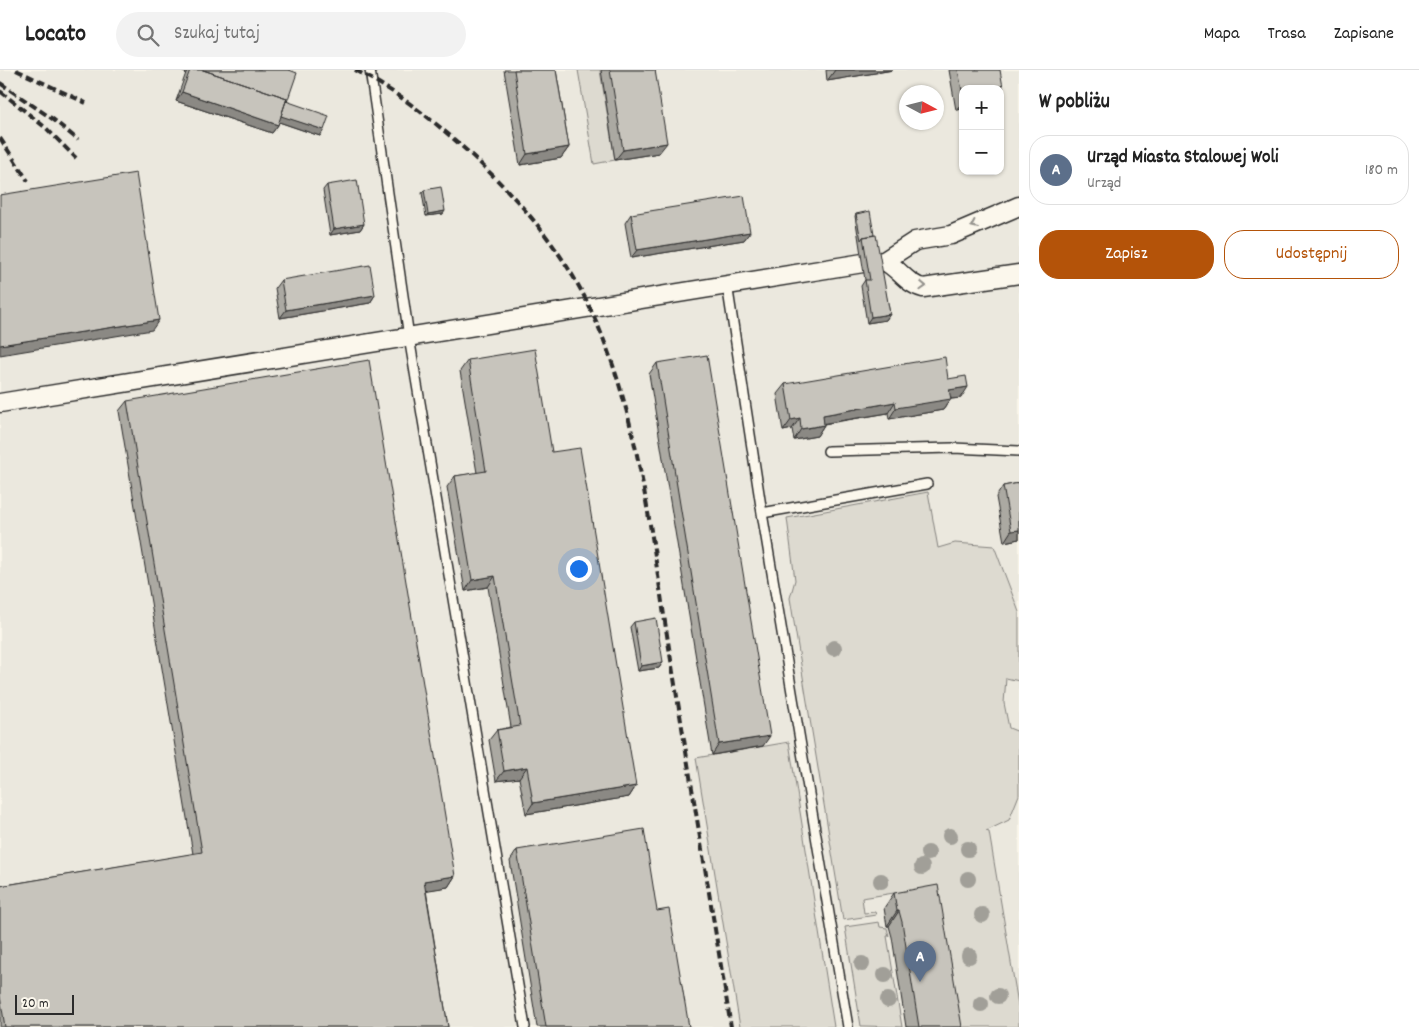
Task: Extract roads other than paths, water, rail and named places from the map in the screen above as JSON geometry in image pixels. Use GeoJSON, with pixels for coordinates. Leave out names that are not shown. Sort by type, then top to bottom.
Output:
{"type":"FeatureCollection","features":[{"type":"Feature","properties":{"kind":"street"},"geometry":{"type":"LineString","coordinates":[[0,403],[726,284],[874,262],[915,242],[951,235],[1019,206]]}},
{"type":"Feature","properties":{"kind":"street"},"geometry":{"type":"LineString","coordinates":[[874,262],[899,270],[908,282],[922,288],[1019,274]]}},
{"type":"Feature","properties":{"kind":"lane"},"geometry":{"type":"LineString","coordinates":[[370,70],[409,337],[525,1027]]}},
{"type":"Feature","properties":{"kind":"lane"},"geometry":{"type":"LineString","coordinates":[[726,284],[762,513],[848,1027]]}},
{"type":"Feature","properties":{"kind":"lane"},"geometry":{"type":"LineString","coordinates":[[828,451],[953,448],[1019,451]]}},
{"type":"Feature","properties":{"kind":"lane"},"geometry":{"type":"LineString","coordinates":[[762,513],[927,484]]}},
{"type":"Feature","properties":{"kind":"railway"},"geometry":{"type":"LineString","coordinates":[[16,70],[86,103]]}},
{"type":"Feature","properties":{"kind":"railway"},"geometry":{"type":"LineString","coordinates":[[355,70],[405,100],[436,124],[480,163],[512,196],[542,231],[568,268],[590,308],[607,349],[633,435],[642,480],[731,1027]]}},
{"type":"Feature","properties":{"kind":"railway"},"geometry":{"type":"LineString","coordinates":[[0,83],[54,120],[78,140]]}},
{"type":"Feature","properties":{"kind":"railway"},"geometry":{"type":"LineString","coordinates":[[0,91],[46,128],[76,158]]}},
{"type":"Feature","properties":{"kind":"railway"},"geometry":{"type":"LineString","coordinates":[[0,138],[28,181]]}},
{"type":"Feature","properties":{"kind":"place","name":"Urząd Miasta Stalowej Woli"},"geometry":{"type":"Point","coordinates":[920,982]}}]}
